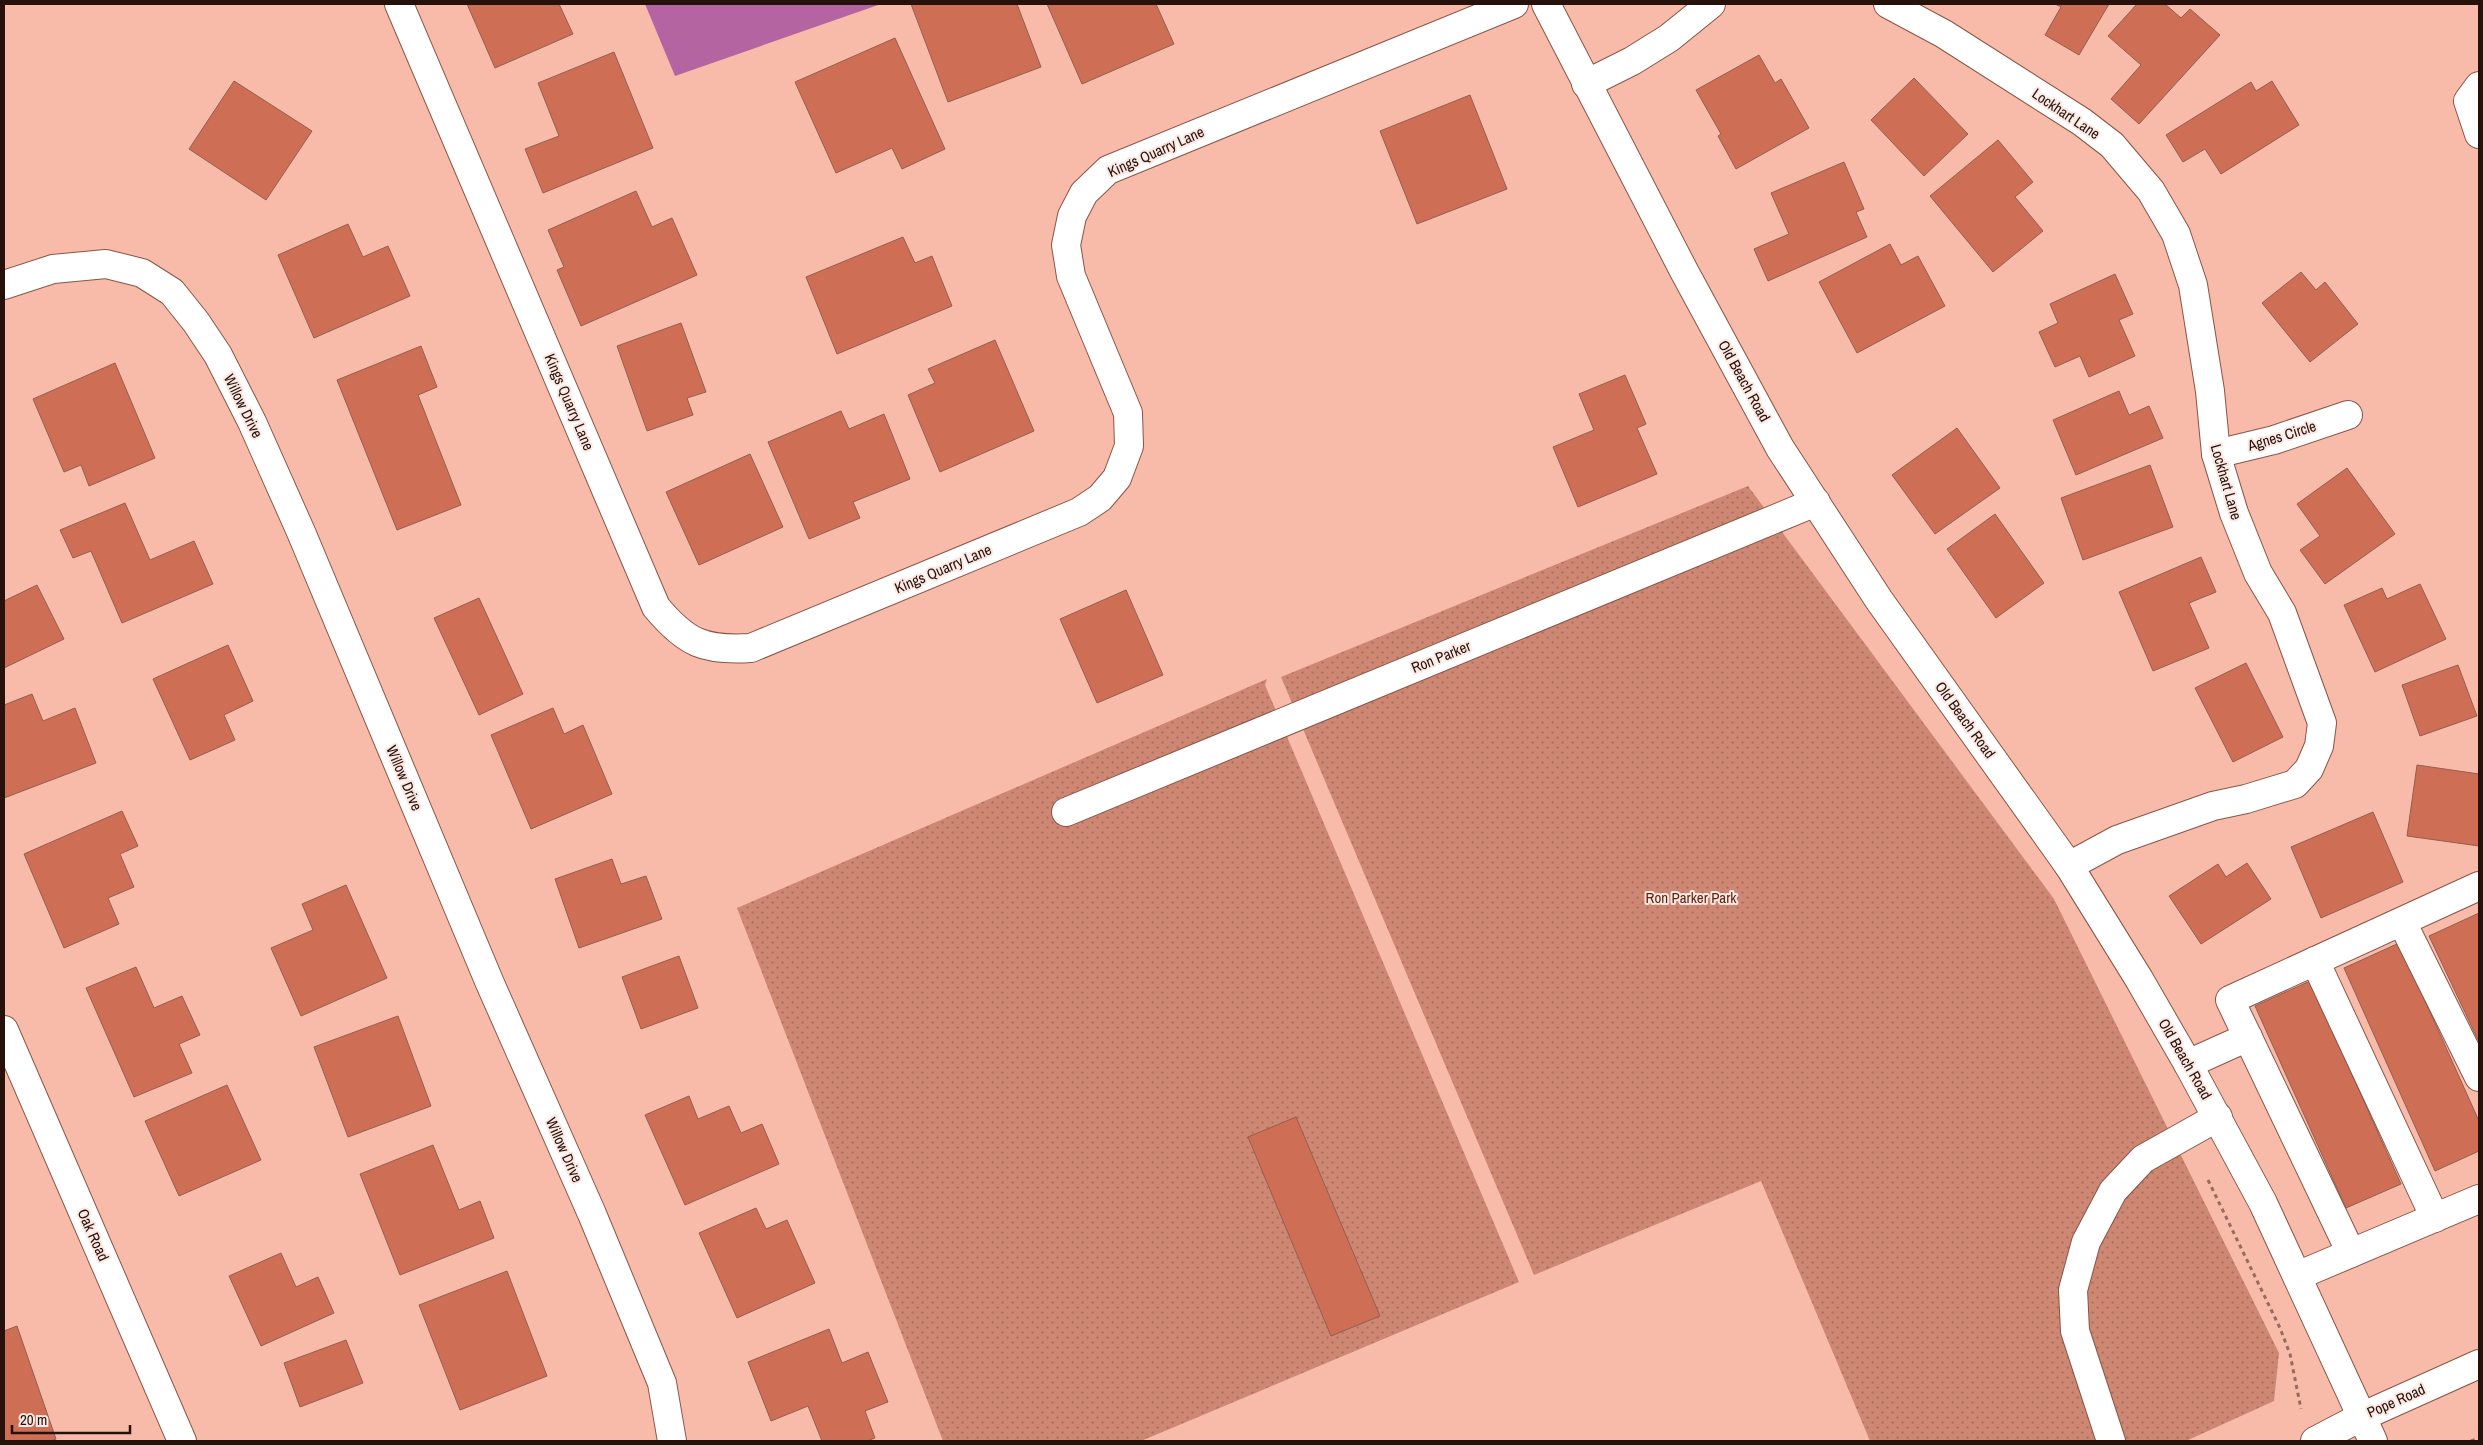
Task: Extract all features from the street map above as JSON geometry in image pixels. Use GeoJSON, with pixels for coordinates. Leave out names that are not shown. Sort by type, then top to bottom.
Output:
{"type":"FeatureCollection","features":[{"type":"Feature","properties":{"kind":"street","name":"Kings Quarry Lane"},"geometry":{"type":"LineString","coordinates":[[399,4],[656,607],[676,630],[700,644],[724,650],[751,648],[1080,512],[1100,498],[1117,478],[1128,446],[1128,413],[1071,276],[1066,245],[1072,216],[1084,193],[1108,170],[1514,4]]}},
{"type":"Feature","properties":{"kind":"street","name":"Old Beach Road"},"geometry":{"type":"LineString","coordinates":[[1546,4],[1684,271],[1780,448],[1880,600],[2069,866],[2139,979],[2188,1064],[2263,1203],[2373,1441]]}},
{"type":"Feature","properties":{"kind":"street"},"geometry":{"type":"LineString","coordinates":[[1586,84],[1632,62],[1669,38],[1711,4]]}},
{"type":"Feature","properties":{"kind":"street","name":"Lockhart Lane"},"geometry":{"type":"LineString","coordinates":[[1888,4],[1944,34],[2082,122],[2112,145],[2151,191],[2176,234],[2193,285],[2210,391],[2216,454],[2234,513],[2258,573],[2282,613],[2322,723],[2320,746],[2309,769],[2294,784],[2246,799],[2213,806],[2117,840],[2069,866]]}},
{"type":"Feature","properties":{"kind":"street"},"geometry":{"type":"LineString","coordinates":[[2479,86],[2468,101],[2479,134]]}},
{"type":"Feature","properties":{"kind":"street","name":"Willow Drive"},"geometry":{"type":"LineString","coordinates":[[4,285],[53,269],[106,264],[142,273],[172,292],[196,322],[218,355],[252,422],[301,532],[489,981],[596,1223],[662,1383],[672,1441]]}},
{"type":"Feature","properties":{"kind":"street","name":"Agnes Circle"},"geometry":{"type":"LineString","coordinates":[[2216,454],[2274,440],[2348,415]]}},
{"type":"Feature","properties":{"kind":"street","name":"Ron Parker"},"geometry":{"type":"LineString","coordinates":[[1066,812],[1816,502]]}},
{"type":"Feature","properties":{"kind":"street"},"geometry":{"type":"LineString","coordinates":[[2352,1253],[2230,1000],[2479,886]]}},
{"type":"Feature","properties":{"kind":"street"},"geometry":{"type":"LineString","coordinates":[[2402,922],[2479,1077]]}},
{"type":"Feature","properties":{"kind":"street"},"geometry":{"type":"LineString","coordinates":[[2315,961],[2435,1218]]}},
{"type":"Feature","properties":{"kind":"street","name":"Oak Road"},"geometry":{"type":"LineString","coordinates":[[4,1030],[182,1441]]}},
{"type":"Feature","properties":{"kind":"street"},"geometry":{"type":"LineString","coordinates":[[2188,1064],[2248,1037]]}},
{"type":"Feature","properties":{"kind":"street"},"geometry":{"type":"LineString","coordinates":[[2111,1441],[2075,1331],[2072,1290],[2086,1242],[2113,1191],[2142,1159],[2218,1118]]}},
{"type":"Feature","properties":{"kind":"street"},"geometry":{"type":"LineString","coordinates":[[2296,1276],[2479,1199]]}},
{"type":"Feature","properties":{"kind":"street","name":"Pope Road"},"geometry":{"type":"LineString","coordinates":[[2315,1441],[2361,1417],[2479,1364]]}},
{"type":"Feature","properties":{"kind":"path"},"geometry":{"type":"LineString","coordinates":[[2204,1171],[2280,1328],[2290,1354],[2301,1410]]}},
{"type":"Feature","properties":{"kind":"path"},"geometry":{"type":"LineString","coordinates":[[2471,1441],[2479,1438]]}},
{"type":"Feature","properties":{"kind":"green space","name":"Ron Parker Park"},"geometry":{"type":"Polygon","coordinates":[[[1748,486],[2054,899],[2279,1353],[2274,1401],[2186,1441],[1870,1441],[1761,1181],[1534,1275],[1281,677],[1748,486]]]}},
{"type":"Feature","properties":{"kind":"green space"},"geometry":{"type":"Polygon","coordinates":[[[1267,679],[1265,685],[1519,1282],[1141,1441],[943,1441],[737,908],[1267,679]]]}},
{"type":"Feature","properties":{"kind":"shaded area"},"geometry":{"type":"Polygon","coordinates":[[[645,4],[881,4],[675,76],[645,4]]]}},
{"type":"Feature","properties":{"kind":"building"},"geometry":{"type":"Polygon","coordinates":[[[467,4],[559,4],[573,34],[495,68],[467,4]]]}},
{"type":"Feature","properties":{"kind":"building"},"geometry":{"type":"Polygon","coordinates":[[[911,4],[1017,4],[1041,67],[948,102],[911,4]]]}},
{"type":"Feature","properties":{"kind":"building"},"geometry":{"type":"Polygon","coordinates":[[[1047,4],[1156,4],[1174,44],[1082,84],[1047,4]]]}},
{"type":"Feature","properties":{"kind":"building"},"geometry":{"type":"Polygon","coordinates":[[[2055,4],[2109,4],[2079,55],[2045,35],[2061,7],[2055,4]]]}},
{"type":"Feature","properties":{"kind":"building"},"geometry":{"type":"Polygon","coordinates":[[[2137,4],[2165,4],[2181,18],[2190,9],[2220,35],[2139,124],[2111,99],[2141,65],[2108,36],[2137,4]]]}},
{"type":"Feature","properties":{"kind":"building"},"geometry":{"type":"Polygon","coordinates":[[[895,38],[945,149],[902,169],[892,148],[836,173],[795,82],[895,38]]]}},
{"type":"Feature","properties":{"kind":"building"},"geometry":{"type":"Polygon","coordinates":[[[614,52],[653,148],[543,193],[525,149],[559,136],[538,83],[614,52]]]}},
{"type":"Feature","properties":{"kind":"building"},"geometry":{"type":"Polygon","coordinates":[[[1759,55],[1775,83],[1781,79],[1809,128],[1736,169],[1718,136],[1721,134],[1696,90],[1759,55]]]}},
{"type":"Feature","properties":{"kind":"building"},"geometry":{"type":"Polygon","coordinates":[[[1914,78],[1968,134],[1924,176],[1871,120],[1914,78]]]}},
{"type":"Feature","properties":{"kind":"building"},"geometry":{"type":"Polygon","coordinates":[[[234,81],[312,131],[266,200],[189,149],[234,81]]]}},
{"type":"Feature","properties":{"kind":"building"},"geometry":{"type":"Polygon","coordinates":[[[2272,81],[2299,125],[2221,174],[2205,149],[2183,162],[2166,135],[2251,82],[2256,91],[2272,81]]]}},
{"type":"Feature","properties":{"kind":"building"},"geometry":{"type":"Polygon","coordinates":[[[1470,95],[1507,189],[1417,224],[1380,131],[1470,95]]]}},
{"type":"Feature","properties":{"kind":"building"},"geometry":{"type":"Polygon","coordinates":[[[1998,140],[2033,182],[2015,197],[2043,231],[1993,272],[1930,196],[1998,140]]]}},
{"type":"Feature","properties":{"kind":"building"},"geometry":{"type":"Polygon","coordinates":[[[1844,162],[1864,209],[1856,212],[1867,237],[1768,281],[1754,249],[1789,234],[1771,193],[1844,162]]]}},
{"type":"Feature","properties":{"kind":"building"},"geometry":{"type":"Polygon","coordinates":[[[636,191],[652,227],[672,218],[697,275],[581,326],[557,270],[564,267],[548,230],[636,191]]]}},
{"type":"Feature","properties":{"kind":"building"},"geometry":{"type":"Polygon","coordinates":[[[348,224],[363,257],[388,246],[410,296],[314,338],[278,255],[348,224]]]}},
{"type":"Feature","properties":{"kind":"building"},"geometry":{"type":"Polygon","coordinates":[[[903,237],[915,263],[932,256],[952,306],[837,354],[806,277],[903,237]]]}},
{"type":"Feature","properties":{"kind":"building"},"geometry":{"type":"Polygon","coordinates":[[[1890,244],[1901,265],[1918,256],[1945,306],[1857,353],[1819,282],[1890,244]]]}},
{"type":"Feature","properties":{"kind":"building"},"geometry":{"type":"Polygon","coordinates":[[[2301,272],[2316,290],[2325,282],[2358,324],[2310,362],[2262,303],[2301,272]]]}},
{"type":"Feature","properties":{"kind":"building"},"geometry":{"type":"Polygon","coordinates":[[[2115,274],[2133,314],[2119,320],[2135,356],[2089,377],[2080,356],[2055,367],[2039,332],[2058,323],[2050,304],[2115,274]]]}},
{"type":"Feature","properties":{"kind":"building"},"geometry":{"type":"Polygon","coordinates":[[[681,323],[706,392],[687,398],[693,415],[647,431],[617,346],[681,323]]]}},
{"type":"Feature","properties":{"kind":"building"},"geometry":{"type":"Polygon","coordinates":[[[995,340],[1034,431],[940,472],[908,395],[935,383],[928,369],[995,340]]]}},
{"type":"Feature","properties":{"kind":"building"},"geometry":{"type":"Polygon","coordinates":[[[421,346],[437,387],[418,395],[461,505],[397,530],[337,380],[421,346]]]}},
{"type":"Feature","properties":{"kind":"building"},"geometry":{"type":"Polygon","coordinates":[[[115,363],[155,458],[89,486],[81,465],[64,472],[33,399],[115,363]]]}},
{"type":"Feature","properties":{"kind":"building"},"geometry":{"type":"Polygon","coordinates":[[[1625,375],[1646,424],[1637,428],[1657,474],[1578,507],[1553,447],[1594,430],[1579,394],[1625,375]]]}},
{"type":"Feature","properties":{"kind":"building"},"geometry":{"type":"Polygon","coordinates":[[[2119,391],[2129,415],[2149,406],[2163,438],[2076,475],[2053,420],[2119,391]]]}},
{"type":"Feature","properties":{"kind":"building"},"geometry":{"type":"Polygon","coordinates":[[[841,411],[849,429],[884,414],[910,479],[853,502],[860,518],[809,539],[768,442],[841,411]]]}},
{"type":"Feature","properties":{"kind":"building"},"geometry":{"type":"Polygon","coordinates":[[[1957,428],[2000,488],[1935,534],[1892,475],[1957,428]]]}},
{"type":"Feature","properties":{"kind":"building"},"geometry":{"type":"Polygon","coordinates":[[[750,454],[783,527],[699,565],[666,492],[750,454]]]}},
{"type":"Feature","properties":{"kind":"building"},"geometry":{"type":"Polygon","coordinates":[[[2150,465],[2173,527],[2083,560],[2061,498],[2150,465]]]}},
{"type":"Feature","properties":{"kind":"building"},"geometry":{"type":"Polygon","coordinates":[[[2347,468],[2395,534],[2325,584],[2300,550],[2320,536],[2297,504],[2347,468]]]}},
{"type":"Feature","properties":{"kind":"building"},"geometry":{"type":"Polygon","coordinates":[[[125,503],[150,560],[194,541],[213,584],[122,623],[91,551],[73,558],[60,530],[125,503]]]}},
{"type":"Feature","properties":{"kind":"building"},"geometry":{"type":"Polygon","coordinates":[[[1995,514],[2044,583],[1996,618],[1947,549],[1995,514]]]}},
{"type":"Feature","properties":{"kind":"building"},"geometry":{"type":"Polygon","coordinates":[[[2201,557],[2216,592],[2189,603],[2209,648],[2153,671],[2119,592],[2201,557]]]}},
{"type":"Feature","properties":{"kind":"building"},"geometry":{"type":"Polygon","coordinates":[[[2420,584],[2446,639],[2375,672],[2344,605],[2382,588],[2387,599],[2420,584]]]}},
{"type":"Feature","properties":{"kind":"building"},"geometry":{"type":"Polygon","coordinates":[[[37,585],[64,639],[4,668],[4,601],[37,585]]]}},
{"type":"Feature","properties":{"kind":"building"},"geometry":{"type":"Polygon","coordinates":[[[1126,590],[1163,675],[1097,703],[1060,619],[1126,590]]]}},
{"type":"Feature","properties":{"kind":"building"},"geometry":{"type":"Polygon","coordinates":[[[479,598],[523,694],[479,715],[434,618],[479,598]]]}},
{"type":"Feature","properties":{"kind":"building"},"geometry":{"type":"Polygon","coordinates":[[[228,645],[253,701],[224,715],[235,740],[190,760],[153,679],[228,645]]]}},
{"type":"Feature","properties":{"kind":"building"},"geometry":{"type":"Polygon","coordinates":[[[2246,663],[2283,737],[2233,762],[2195,688],[2246,663]]]}},
{"type":"Feature","properties":{"kind":"building"},"geometry":{"type":"Polygon","coordinates":[[[2458,665],[2477,716],[2420,736],[2402,685],[2458,665]]]}},
{"type":"Feature","properties":{"kind":"building"},"geometry":{"type":"Polygon","coordinates":[[[32,694],[43,721],[75,708],[96,763],[4,798],[4,705],[32,694]]]}},
{"type":"Feature","properties":{"kind":"building"},"geometry":{"type":"Polygon","coordinates":[[[553,708],[564,734],[583,725],[612,794],[531,829],[491,735],[553,708]]]}},
{"type":"Feature","properties":{"kind":"building"},"geometry":{"type":"Polygon","coordinates":[[[2417,765],[2479,774],[2479,846],[2407,836],[2417,765]]]}},
{"type":"Feature","properties":{"kind":"building"},"geometry":{"type":"Polygon","coordinates":[[[122,811],[138,846],[120,854],[134,887],[108,898],[119,924],[64,948],[24,854],[122,811]]]}},
{"type":"Feature","properties":{"kind":"building"},"geometry":{"type":"Polygon","coordinates":[[[2373,812],[2403,882],[2321,918],[2291,847],[2373,812]]]}},
{"type":"Feature","properties":{"kind":"building"},"geometry":{"type":"Polygon","coordinates":[[[612,859],[621,884],[646,876],[662,919],[579,948],[555,879],[612,859]]]}},
{"type":"Feature","properties":{"kind":"building"},"geometry":{"type":"Polygon","coordinates":[[[2247,863],[2271,899],[2201,944],[2169,896],[2218,864],[2226,877],[2247,863]]]}},
{"type":"Feature","properties":{"kind":"building"},"geometry":{"type":"Polygon","coordinates":[[[346,885],[387,978],[301,1016],[271,948],[313,930],[302,904],[346,885]]]}},
{"type":"Feature","properties":{"kind":"building"},"geometry":{"type":"Polygon","coordinates":[[[2479,913],[2479,1042],[2429,936],[2479,913]]]}},
{"type":"Feature","properties":{"kind":"building"},"geometry":{"type":"Polygon","coordinates":[[[2399,943],[2479,1121],[2479,1151],[2435,1171],[2344,968],[2399,943]]]}},
{"type":"Feature","properties":{"kind":"building"},"geometry":{"type":"Polygon","coordinates":[[[679,956],[698,1008],[641,1029],[622,977],[679,956]]]}},
{"type":"Feature","properties":{"kind":"building"},"geometry":{"type":"Polygon","coordinates":[[[136,967],[154,1008],[182,996],[200,1035],[179,1044],[192,1073],[134,1097],[86,988],[136,967]]]}},
{"type":"Feature","properties":{"kind":"building"},"geometry":{"type":"Polygon","coordinates":[[[2310,981],[2401,1184],[2346,1208],[2255,1006],[2310,981]]]}},
{"type":"Feature","properties":{"kind":"building"},"geometry":{"type":"Polygon","coordinates":[[[398,1016],[431,1106],[348,1137],[314,1047],[398,1016]]]}},
{"type":"Feature","properties":{"kind":"building"},"geometry":{"type":"Polygon","coordinates":[[[227,1085],[261,1160],[179,1196],[145,1121],[227,1085]]]}},
{"type":"Feature","properties":{"kind":"building"},"geometry":{"type":"Polygon","coordinates":[[[689,1096],[698,1119],[729,1106],[741,1133],[762,1124],[779,1164],[685,1205],[645,1115],[689,1096]]]}},
{"type":"Feature","properties":{"kind":"building"},"geometry":{"type":"Polygon","coordinates":[[[1296,1117],[1380,1316],[1331,1336],[1248,1137],[1296,1117]]]}},
{"type":"Feature","properties":{"kind":"building"},"geometry":{"type":"Polygon","coordinates":[[[433,1145],[459,1210],[480,1201],[494,1238],[400,1275],[360,1174],[433,1145]]]}},
{"type":"Feature","properties":{"kind":"building"},"geometry":{"type":"Polygon","coordinates":[[[756,1208],[766,1229],[787,1220],[815,1283],[737,1318],[699,1233],[756,1208]]]}},
{"type":"Feature","properties":{"kind":"building"},"geometry":{"type":"Polygon","coordinates":[[[281,1253],[296,1287],[318,1277],[334,1313],[261,1346],[229,1276],[281,1253]]]}},
{"type":"Feature","properties":{"kind":"building"},"geometry":{"type":"Polygon","coordinates":[[[507,1271],[547,1376],[460,1410],[419,1305],[507,1271]]]}},
{"type":"Feature","properties":{"kind":"building"},"geometry":{"type":"Polygon","coordinates":[[[17,1326],[56,1439],[50,1441],[4,1441],[4,1331],[17,1326]]]}},
{"type":"Feature","properties":{"kind":"building"},"geometry":{"type":"Polygon","coordinates":[[[829,1329],[842,1363],[868,1352],[888,1402],[865,1411],[875,1438],[867,1441],[822,1441],[808,1406],[771,1421],[748,1362],[829,1329]]]}},
{"type":"Feature","properties":{"kind":"building"},"geometry":{"type":"Polygon","coordinates":[[[346,1340],[363,1383],[300,1407],[284,1363],[346,1340]]]}}]}
